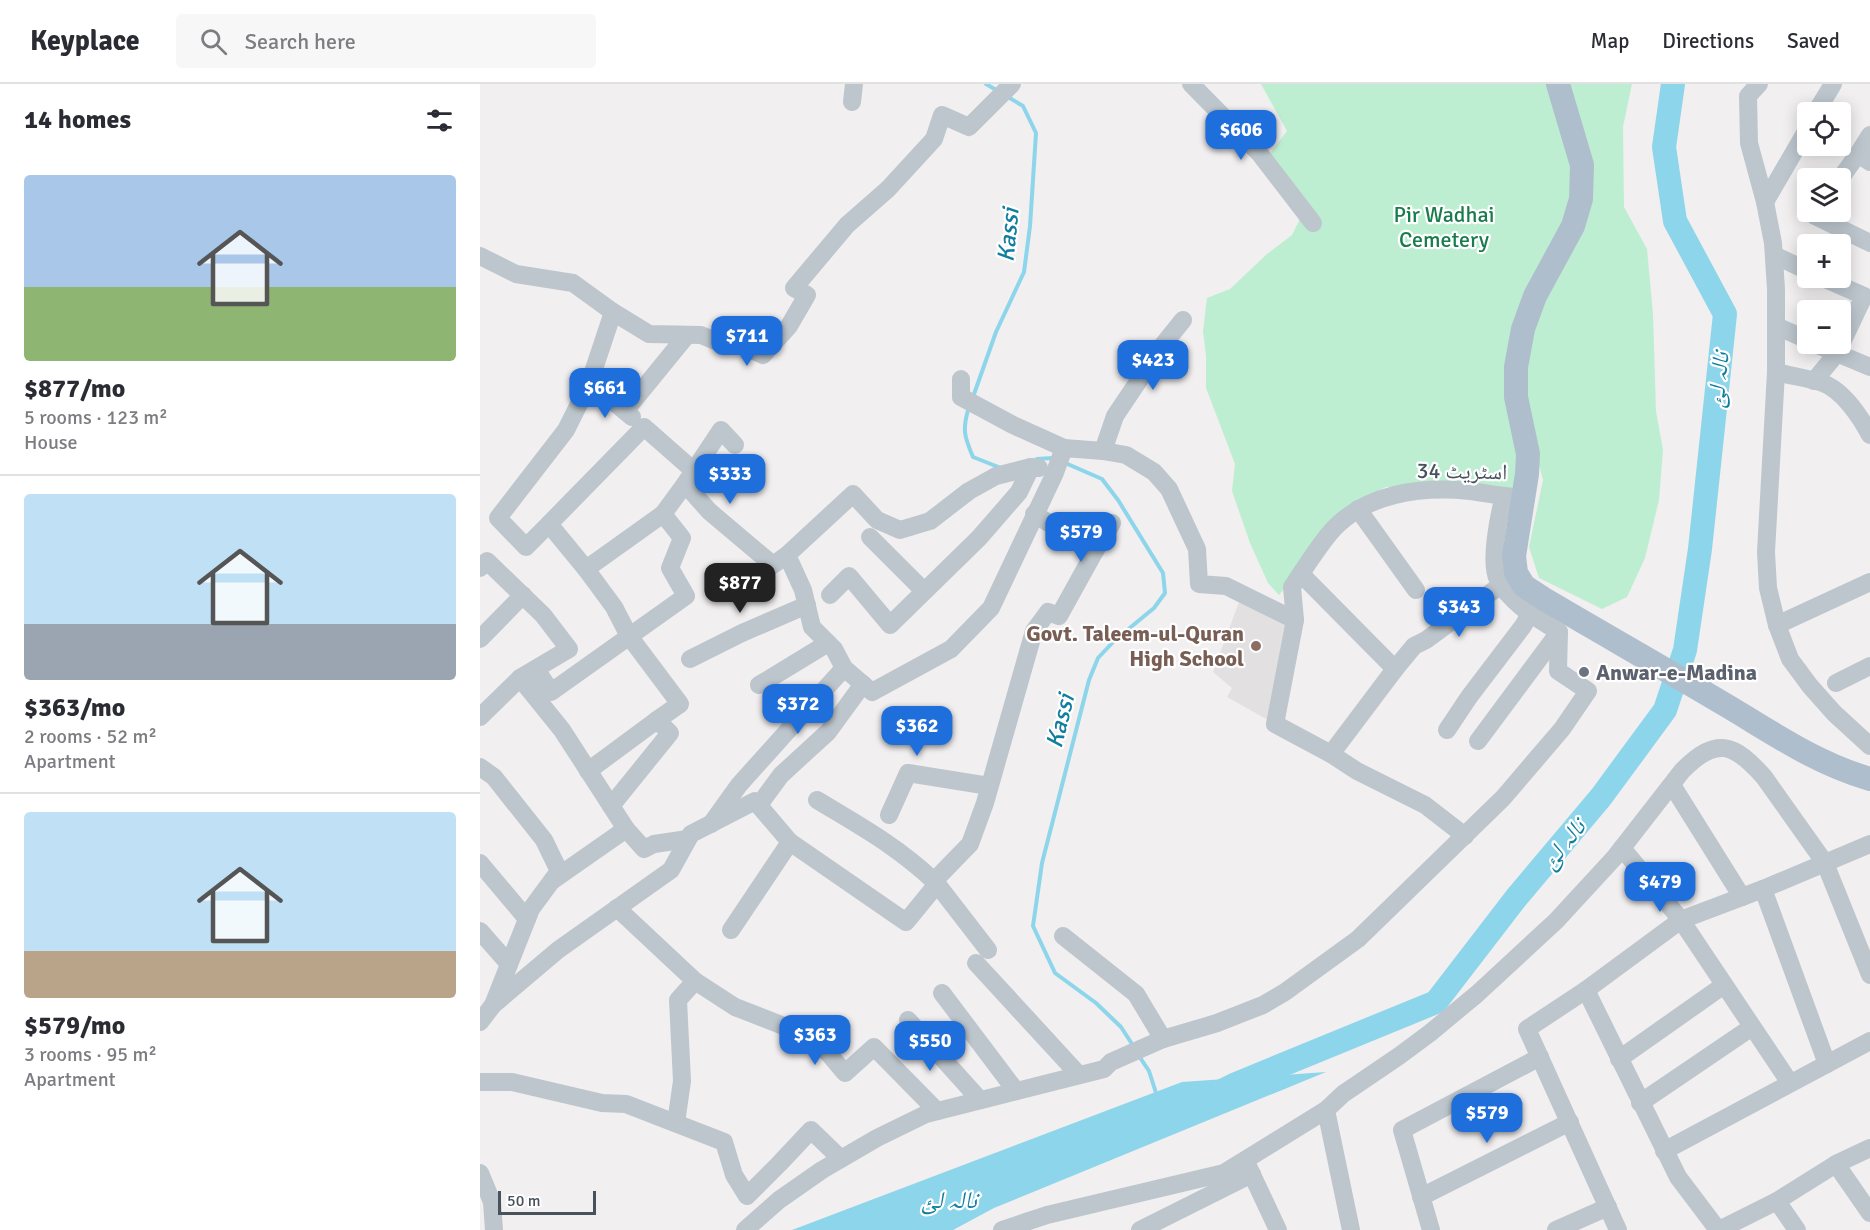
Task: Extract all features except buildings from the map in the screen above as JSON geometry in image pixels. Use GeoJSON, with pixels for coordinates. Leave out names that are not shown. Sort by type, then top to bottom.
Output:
{"type":"FeatureCollection","features":[{"type":"Feature","properties":{"kind":"main road"},"geometry":{"type":"LineString","coordinates":[[1557,84],[1582,165],[1581,199],[1573,226],[1535,296],[1519,348],[1516,367],[1516,397],[1528,453],[1514,496],[1516,573],[1524,586],[1788,744],[1815,759],[1862,776]]}},
{"type":"Feature","properties":{"kind":"street"},"geometry":{"type":"LineString","coordinates":[[480,256],[516,274],[573,283],[649,334],[701,335],[725,345],[732,340],[763,355],[789,326],[807,296],[794,288],[847,225],[888,189],[934,139],[942,115],[969,127],[1012,84]]}},
{"type":"Feature","properties":{"kind":"street"},"geometry":{"type":"LineString","coordinates":[[1191,84],[1260,154],[1313,223]]}},
{"type":"Feature","properties":{"kind":"street"},"geometry":{"type":"LineString","coordinates":[[1759,84],[1749,96],[1749,143],[1765,202],[1774,255],[1776,326],[1776,372],[1766,552],[1767,588],[1777,625],[1790,659],[1834,713],[1870,746]]}},
{"type":"Feature","properties":{"kind":"street"},"geometry":{"type":"LineString","coordinates":[[1822,102],[1833,84]]}},
{"type":"Feature","properties":{"kind":"street"},"geometry":{"type":"LineString","coordinates":[[1851,169],[1864,158],[1870,135]]}},
{"type":"Feature","properties":{"kind":"street"},"geometry":{"type":"LineString","coordinates":[[1765,202],[1797,147]]}},
{"type":"Feature","properties":{"kind":"street"},"geometry":{"type":"LineString","coordinates":[[1827,222],[1870,243]]}},
{"type":"Feature","properties":{"kind":"street"},"geometry":{"type":"LineString","coordinates":[[1774,255],[1797,266]]}},
{"type":"Feature","properties":{"kind":"street"},"geometry":{"type":"LineString","coordinates":[[1846,288],[1864,296],[1851,323]]}},
{"type":"Feature","properties":{"kind":"street"},"geometry":{"type":"LineString","coordinates":[[613,312],[590,382],[566,430],[498,518],[526,547],[644,427]]}},
{"type":"Feature","properties":{"kind":"street"},"geometry":{"type":"LineString","coordinates":[[1103,451],[1115,416],[1161,346],[1183,320]]}},
{"type":"Feature","properties":{"kind":"street"},"geometry":{"type":"LineString","coordinates":[[1776,326],[1797,335]]}},
{"type":"Feature","properties":{"kind":"street"},"geometry":{"type":"LineString","coordinates":[[625,411],[687,335]]}},
{"type":"Feature","properties":{"kind":"street"},"geometry":{"type":"LineString","coordinates":[[1814,381],[1836,354]]}},
{"type":"Feature","properties":{"kind":"street"},"geometry":{"type":"LineString","coordinates":[[1839,354],[1870,367]]}},
{"type":"Feature","properties":{"kind":"street"},"geometry":{"type":"LineString","coordinates":[[1776,372],[1824,383],[1837,392],[1864,423],[1870,435]]}},
{"type":"Feature","properties":{"kind":"street"},"geometry":{"type":"LineString","coordinates":[[590,382],[644,427],[690,478],[709,512],[773,565],[787,555],[853,494],[877,520],[900,530],[930,521],[969,491],[996,476],[1031,467],[1055,470]]}},
{"type":"Feature","properties":{"kind":"street"},"geometry":{"type":"LineString","coordinates":[[961,388],[978,408],[1064,448],[1126,455],[1154,472],[1169,489],[1197,549],[1199,584],[1226,586],[1295,620]]}},
{"type":"Feature","properties":{"kind":"street"},"geometry":{"type":"LineString","coordinates":[[586,569],[663,514],[721,430],[735,445]]}},
{"type":"Feature","properties":{"kind":"street"},"geometry":{"type":"LineString","coordinates":[[787,555],[804,590],[812,627],[834,649],[844,668],[872,692],[951,649],[991,608],[1064,448]]}},
{"type":"Feature","properties":{"kind":"street"},"geometry":{"type":"LineString","coordinates":[[830,595],[849,576],[890,625],[980,538],[1019,492],[1031,467]]}},
{"type":"Feature","properties":{"kind":"street","name":"اسٹریٹ 34"},"geometry":{"type":"LineString","coordinates":[[1331,754],[1275,724],[1295,620],[1292,587],[1330,532],[1351,514],[1377,499],[1426,490],[1470,491],[1514,496]]}},
{"type":"Feature","properties":{"kind":"street"},"geometry":{"type":"LineString","coordinates":[[1514,496],[1496,532],[1497,578],[1509,596],[1530,614],[1559,632]]}},
{"type":"Feature","properties":{"kind":"street"},"geometry":{"type":"LineString","coordinates":[[1358,510],[1416,590]]}},
{"type":"Feature","properties":{"kind":"street"},"geometry":{"type":"LineString","coordinates":[[536,669],[551,692],[686,596],[670,568],[682,538],[663,514]]}},
{"type":"Feature","properties":{"kind":"street"},"geometry":{"type":"LineString","coordinates":[[1034,514],[1095,551]]}},
{"type":"Feature","properties":{"kind":"street"},"geometry":{"type":"LineString","coordinates":[[480,1022],[493,1005],[558,950],[671,870],[692,834],[756,801],[790,842],[906,922],[935,883],[970,844],[1034,631],[1048,612],[1059,615],[1112,523]]}},
{"type":"Feature","properties":{"kind":"street"},"geometry":{"type":"LineString","coordinates":[[549,524],[614,607],[629,636],[680,704],[588,771]]}},
{"type":"Feature","properties":{"kind":"street"},"geometry":{"type":"LineString","coordinates":[[870,537],[924,591]]}},
{"type":"Feature","properties":{"kind":"street"},"geometry":{"type":"LineString","coordinates":[[480,717],[520,678],[568,649],[543,615],[523,595],[482,562]]}},
{"type":"Feature","properties":{"kind":"street"},"geometry":{"type":"LineString","coordinates":[[1301,574],[1395,669]]}},
{"type":"Feature","properties":{"kind":"street"},"geometry":{"type":"LineString","coordinates":[[1777,625],[1870,582]]}},
{"type":"Feature","properties":{"kind":"street"},"geometry":{"type":"LineString","coordinates":[[1465,836],[1425,806],[1357,771],[1331,754],[1414,646],[1426,640],[1502,585]]}},
{"type":"Feature","properties":{"kind":"street"},"geometry":{"type":"LineString","coordinates":[[480,639],[523,595]]}},
{"type":"Feature","properties":{"kind":"street"},"geometry":{"type":"LineString","coordinates":[[690,659],[742,633],[807,605]]}},
{"type":"Feature","properties":{"kind":"street"},"geometry":{"type":"LineString","coordinates":[[1447,730],[1530,614]]}},
{"type":"Feature","properties":{"kind":"street"},"geometry":{"type":"LineString","coordinates":[[1478,741],[1559,632]]}},
{"type":"Feature","properties":{"kind":"street"},"geometry":{"type":"LineString","coordinates":[[745,1230],[779,1200],[822,1170],[877,1138],[926,1114],[1104,1069],[1111,1062],[1163,1039],[1217,1023],[1263,1005],[1285,992],[1358,939],[1503,798],[1562,729],[1588,692],[1558,671],[1559,632]]}},
{"type":"Feature","properties":{"kind":"street"},"geometry":{"type":"LineString","coordinates":[[759,685],[828,643]]}},
{"type":"Feature","properties":{"kind":"street"},"geometry":{"type":"LineString","coordinates":[[1836,683],[1870,666]]}},
{"type":"Feature","properties":{"kind":"street"},"geometry":{"type":"LineString","coordinates":[[711,824],[739,785],[844,668]]}},
{"type":"Feature","properties":{"kind":"street"},"geometry":{"type":"LineString","coordinates":[[520,678],[562,730],[626,829],[644,849],[654,844],[688,839]]}},
{"type":"Feature","properties":{"kind":"street"},"geometry":{"type":"LineString","coordinates":[[759,805],[781,775],[828,732],[863,684]]}},
{"type":"Feature","properties":{"kind":"street"},"geometry":{"type":"LineString","coordinates":[[611,806],[670,733],[657,720]]}},
{"type":"Feature","properties":{"kind":"street"},"geometry":{"type":"LineString","coordinates":[[1140,1230],[1249,1167],[1326,1110],[1343,1094],[1399,1056],[1477,994],[1586,890],[1683,771],[1700,756],[1718,748],[1731,748],[1740,753],[1764,777],[1826,863],[1870,975]]}},
{"type":"Feature","properties":{"kind":"street"},"geometry":{"type":"LineString","coordinates":[[480,767],[494,777],[544,840],[560,871],[531,909],[493,1005]]}},
{"type":"Feature","properties":{"kind":"street"},"geometry":{"type":"LineString","coordinates":[[889,815],[908,774],[989,786]]}},
{"type":"Feature","properties":{"kind":"street"},"geometry":{"type":"LineString","coordinates":[[1672,785],[1742,897]]}},
{"type":"Feature","properties":{"kind":"street"},"geometry":{"type":"LineString","coordinates":[[817,800],[895,847],[935,883],[982,957],[1079,1075]]}},
{"type":"Feature","properties":{"kind":"street"},"geometry":{"type":"LineString","coordinates":[[552,881],[626,829]]}},
{"type":"Feature","properties":{"kind":"street"},"geometry":{"type":"LineString","coordinates":[[731,930],[790,842]]}},
{"type":"Feature","properties":{"kind":"street"},"geometry":{"type":"LineString","coordinates":[[1618,1230],[1527,1029],[1586,990],[1681,920],[1763,889],[1870,844]]}},
{"type":"Feature","properties":{"kind":"street"},"geometry":{"type":"LineString","coordinates":[[1622,848],[1681,920],[1790,1083]]}},
{"type":"Feature","properties":{"kind":"street"},"geometry":{"type":"LineString","coordinates":[[480,863],[527,919]]}},
{"type":"Feature","properties":{"kind":"street"},"geometry":{"type":"LineString","coordinates":[[1763,889],[1827,1064]]}},
{"type":"Feature","properties":{"kind":"street"},"geometry":{"type":"LineString","coordinates":[[617,908],[695,981],[735,1007],[807,1035],[829,1054],[845,1073],[874,1047],[937,1111]]}},
{"type":"Feature","properties":{"kind":"street"},"geometry":{"type":"LineString","coordinates":[[480,931],[509,964]]}},
{"type":"Feature","properties":{"kind":"street"},"geometry":{"type":"LineString","coordinates":[[1063,936],[1136,994],[1163,1039]]}},
{"type":"Feature","properties":{"kind":"street"},"geometry":{"type":"LineString","coordinates":[[676,1123],[682,1081],[678,1000],[695,981]]}},
{"type":"Feature","properties":{"kind":"street"},"geometry":{"type":"LineString","coordinates":[[1619,1059],[1724,985]]}},
{"type":"Feature","properties":{"kind":"street"},"geometry":{"type":"LineString","coordinates":[[1586,990],[1678,1177],[1719,1230],[1777,1201],[1836,1164],[1870,1148]]}},
{"type":"Feature","properties":{"kind":"street"},"geometry":{"type":"LineString","coordinates":[[942,993],[1016,1091]]}},
{"type":"Feature","properties":{"kind":"street"},"geometry":{"type":"LineString","coordinates":[[908,1020],[980,1100]]}},
{"type":"Feature","properties":{"kind":"street"},"geometry":{"type":"LineString","coordinates":[[1640,1103],[1752,1027]]}},
{"type":"Feature","properties":{"kind":"street"},"geometry":{"type":"LineString","coordinates":[[1664,1151],[1870,1041]]}},
{"type":"Feature","properties":{"kind":"street"},"geometry":{"type":"LineString","coordinates":[[1431,1230],[1402,1130],[1540,1057]]}},
{"type":"Feature","properties":{"kind":"street"},"geometry":{"type":"LineString","coordinates":[[480,1082],[512,1082],[602,1103],[626,1104],[724,1142],[734,1175],[747,1196],[811,1130],[841,1158]]}},
{"type":"Feature","properties":{"kind":"street"},"geometry":{"type":"LineString","coordinates":[[1326,1110],[1351,1230]]}},
{"type":"Feature","properties":{"kind":"street"},"geometry":{"type":"LineString","coordinates":[[1421,1197],[1570,1122]]}},
{"type":"Feature","properties":{"kind":"street"},"geometry":{"type":"LineString","coordinates":[[1836,1164],[1870,1213]]}},
{"type":"Feature","properties":{"kind":"street"},"geometry":{"type":"LineString","coordinates":[[1002,1230],[1047,1215],[1249,1167]]}},
{"type":"Feature","properties":{"kind":"street"},"geometry":{"type":"LineString","coordinates":[[1249,1167],[1278,1230]]}},
{"type":"Feature","properties":{"kind":"street"},"geometry":{"type":"LineString","coordinates":[[480,1173],[492,1202],[494,1230]]}},
{"type":"Feature","properties":{"kind":"street"},"geometry":{"type":"LineString","coordinates":[[1777,1201],[1797,1230]]}},
{"type":"Feature","properties":{"kind":"street"},"geometry":{"type":"LineString","coordinates":[[1556,1230],[1608,1207]]}},
{"type":"Feature","properties":{"kind":"shaded area","name":"Govt. Taleem-ul-Quran High School"},"geometry":{"type":"Polygon","coordinates":[[[1242,594],[1295,620],[1275,724],[1227,697],[1232,688],[1213,672],[1242,594]]]}},
{"type":"Feature","properties":{"kind":"green space","name":"Pir Wadhai Cemetery"},"geometry":{"type":"Polygon","coordinates":[[[1261,84],[1632,84],[1623,127],[1624,207],[1647,249],[1653,314],[1656,411],[1663,450],[1659,500],[1645,558],[1627,597],[1602,609],[1539,578],[1529,547],[1543,480],[1510,358],[1519,472],[1517,489],[1386,487],[1357,501],[1279,595],[1268,583],[1250,543],[1232,491],[1235,464],[1206,388],[1203,331],[1207,298],[1230,289],[1267,254],[1292,235],[1302,215],[1265,160],[1287,131],[1261,84]]]}},
{"type":"Feature","properties":{"kind":"water","name":"نالہ لئ"},"geometry":{"type":"Polygon","coordinates":[[[1326,1072],[994,1208],[953,1230],[792,1230],[1182,1082],[1326,1072]]]}},
{"type":"Feature","properties":{"kind":"waterway","name":"Kassi"},"geometry":{"type":"LineString","coordinates":[[986,84],[998,91]]}},
{"type":"Feature","properties":{"kind":"waterway","name":"نالہ لئ"},"geometry":{"type":"LineString","coordinates":[[1222,1091],[1436,1002],[1516,898],[1601,797],[1665,710],[1685,650],[1700,549],[1725,314],[1675,221],[1664,147],[1673,84]]}},
{"type":"Feature","properties":{"kind":"waterway","name":"Kassi"},"geometry":{"type":"LineString","coordinates":[[973,397],[996,332],[1024,272],[1030,226],[1036,133],[1023,106],[1008,97]]}},
{"type":"Feature","properties":{"kind":"waterway","name":"Kassi"},"geometry":{"type":"LineString","coordinates":[[969,407],[965,432],[973,457],[1001,468]]}},
{"type":"Feature","properties":{"kind":"waterway","name":"Kassi"},"geometry":{"type":"LineString","coordinates":[[1037,459],[1053,458]]}},
{"type":"Feature","properties":{"kind":"waterway","name":"Kassi"},"geometry":{"type":"LineString","coordinates":[[1063,462],[1102,479],[1118,500],[1163,573],[1165,593],[1154,608],[1114,641],[1098,658],[1089,680],[1042,863],[1033,926],[1055,973],[1096,1003],[1121,1027],[1134,1047]]}},
{"type":"Feature","properties":{"kind":"waterway","name":"Kassi"},"geometry":{"type":"LineString","coordinates":[[1139,1056],[1149,1071],[1157,1096]]}},
{"type":"Feature","properties":{"kind":"place","name":"Govt. Taleem-ul-Quran High School"},"geometry":{"type":"Point","coordinates":[1256,646]}},
{"type":"Feature","properties":{"kind":"place","name":"Anwar-e-Madina"},"geometry":{"type":"Point","coordinates":[1584,672]}}]}
